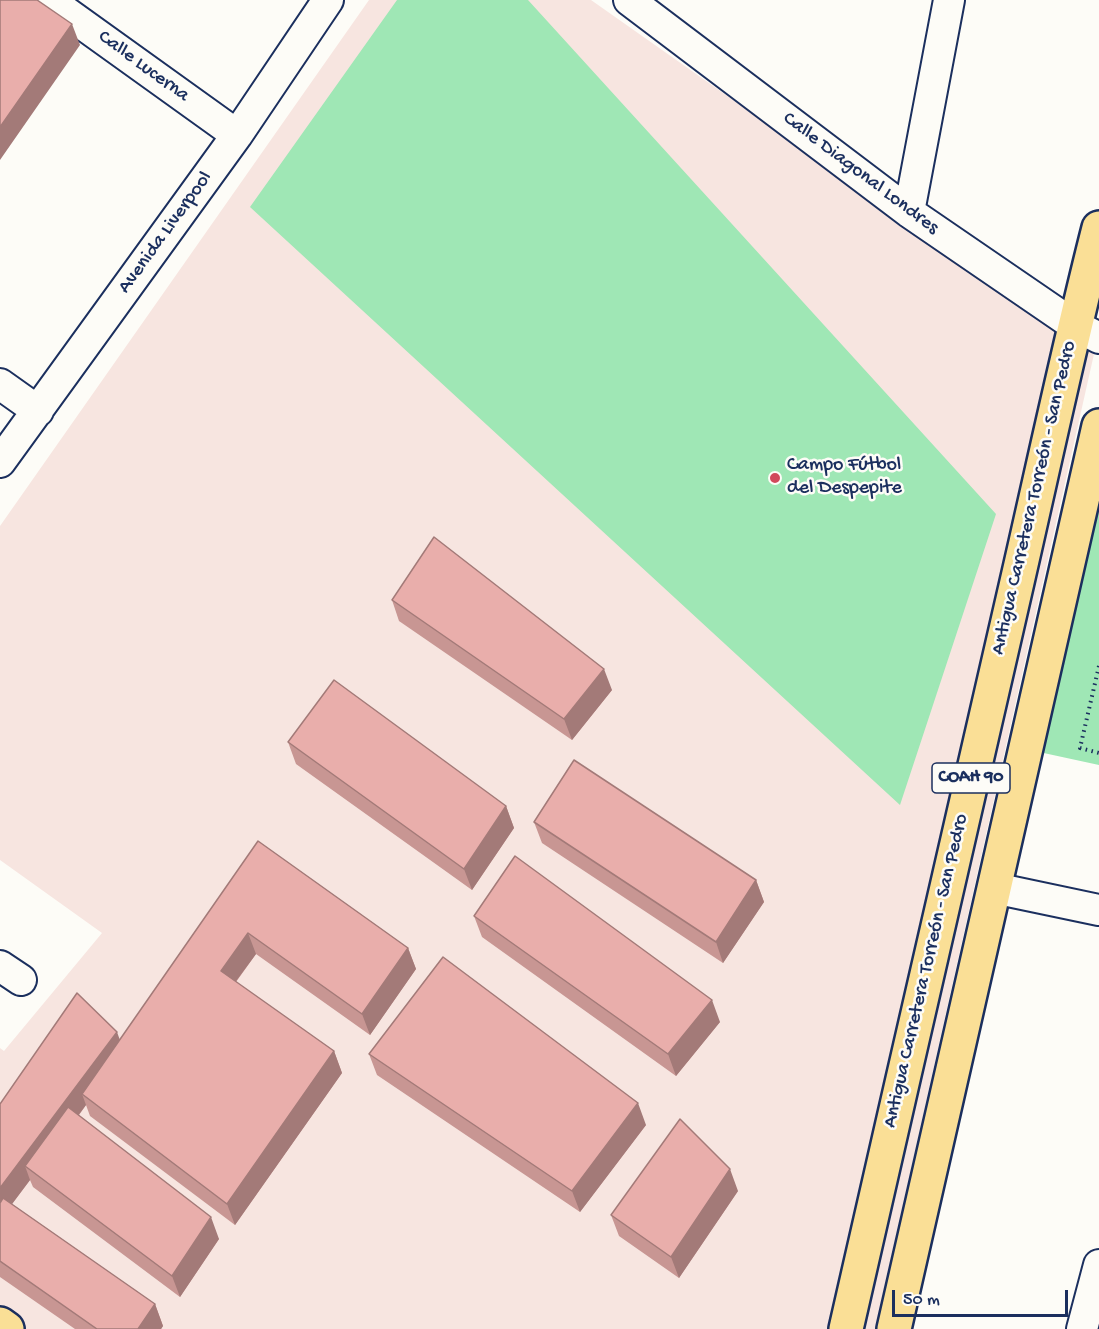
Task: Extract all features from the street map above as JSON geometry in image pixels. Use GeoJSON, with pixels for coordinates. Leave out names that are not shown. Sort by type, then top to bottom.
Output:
{"type":"FeatureCollection","features":[{"type":"Feature","properties":{"kind":"main road","name":"Antigua Carretera Torreón - San Pedro"},"geometry":{"type":"LineString","coordinates":[[846,1329],[1050,439],[1087,332],[1099,228]]}},
{"type":"Feature","properties":{"kind":"main road","name":"COAH 90"},"geometry":{"type":"LineString","coordinates":[[894,1329],[1098,437]]}},
{"type":"Feature","properties":{"kind":"main road"},"geometry":{"type":"LineString","coordinates":[[0,1324],[7,1329]]}},
{"type":"Feature","properties":{"kind":"street","name":"Calle Lucerna"},"geometry":{"type":"LineString","coordinates":[[49,0],[237,135]]}},
{"type":"Feature","properties":{"kind":"street","name":"Avenida Liverpool"},"geometry":{"type":"LineString","coordinates":[[0,462],[237,135],[328,0]]}},
{"type":"Feature","properties":{"kind":"street","name":"Calle Diagonal Londres"},"geometry":{"type":"LineString","coordinates":[[629,0],[909,212],[1087,332]]}},
{"type":"Feature","properties":{"kind":"street"},"geometry":{"type":"LineString","coordinates":[[909,212],[949,0]]}},
{"type":"Feature","properties":{"kind":"street"},"geometry":{"type":"LineString","coordinates":[[0,384],[38,411]]}},
{"type":"Feature","properties":{"kind":"street"},"geometry":{"type":"LineString","coordinates":[[994,888],[1099,910]]}},
{"type":"Feature","properties":{"kind":"street"},"geometry":{"type":"LineString","coordinates":[[1082,1329],[1099,1265]]}},
{"type":"Feature","properties":{"kind":"path"},"geometry":{"type":"LineString","coordinates":[[1099,666],[1096,689],[1080,748],[1099,753]]}},
{"type":"Feature","properties":{"kind":"shaded area"},"geometry":{"type":"Polygon","coordinates":[[[369,0],[591,0],[1094,354],[875,1329],[0,1329],[0,1048],[4,1051],[102,933],[0,860],[0,526],[369,0]]]}},
{"type":"Feature","properties":{"kind":"green space"},"geometry":{"type":"Polygon","coordinates":[[[397,0],[528,0],[996,514],[900,805],[250,207],[397,0]]]}},
{"type":"Feature","properties":{"kind":"green space"},"geometry":{"type":"Polygon","coordinates":[[[1099,502],[1099,765],[1039,752],[1099,502]]]}},
{"type":"Feature","properties":{"kind":"building"},"geometry":{"type":"Polygon","coordinates":[[[0,0],[37,0],[72,24],[0,127],[0,0]]]}},
{"type":"Feature","properties":{"kind":"building"},"geometry":{"type":"Polygon","coordinates":[[[434,537],[604,669],[564,719],[392,600],[434,537]]]}},
{"type":"Feature","properties":{"kind":"building"},"geometry":{"type":"Polygon","coordinates":[[[334,680],[506,806],[464,869],[288,742],[334,680]]]}},
{"type":"Feature","properties":{"kind":"building"},"geometry":{"type":"Polygon","coordinates":[[[574,760],[756,880],[716,942],[534,822],[574,760]]]}},
{"type":"Feature","properties":{"kind":"building"},"geometry":{"type":"Polygon","coordinates":[[[258,841],[408,948],[362,1014],[248,933],[221,971],[334,1051],[227,1204],[82,1094],[258,841]]]}},
{"type":"Feature","properties":{"kind":"building"},"geometry":{"type":"Polygon","coordinates":[[[515,856],[712,1000],[668,1054],[474,916],[515,856]]]}},
{"type":"Feature","properties":{"kind":"building"},"geometry":{"type":"Polygon","coordinates":[[[443,957],[638,1103],[572,1191],[369,1054],[443,957]]]}},
{"type":"Feature","properties":{"kind":"building"},"geometry":{"type":"Polygon","coordinates":[[[77,993],[117,1032],[0,1188],[0,1104],[77,993]]]}},
{"type":"Feature","properties":{"kind":"building"},"geometry":{"type":"Polygon","coordinates":[[[68,1107],[211,1217],[172,1276],[25,1166],[68,1107]]]}},
{"type":"Feature","properties":{"kind":"building"},"geometry":{"type":"Polygon","coordinates":[[[680,1119],[730,1169],[671,1257],[611,1215],[680,1119]]]}},
{"type":"Feature","properties":{"kind":"building"},"geometry":{"type":"Polygon","coordinates":[[[3,1198],[155,1304],[138,1329],[97,1329],[0,1261],[0,1203],[3,1198]]]}},
{"type":"Feature","properties":{"kind":"place","name":"Campo Fútbol del Despepite"},"geometry":{"type":"Point","coordinates":[775,478]}}]}
